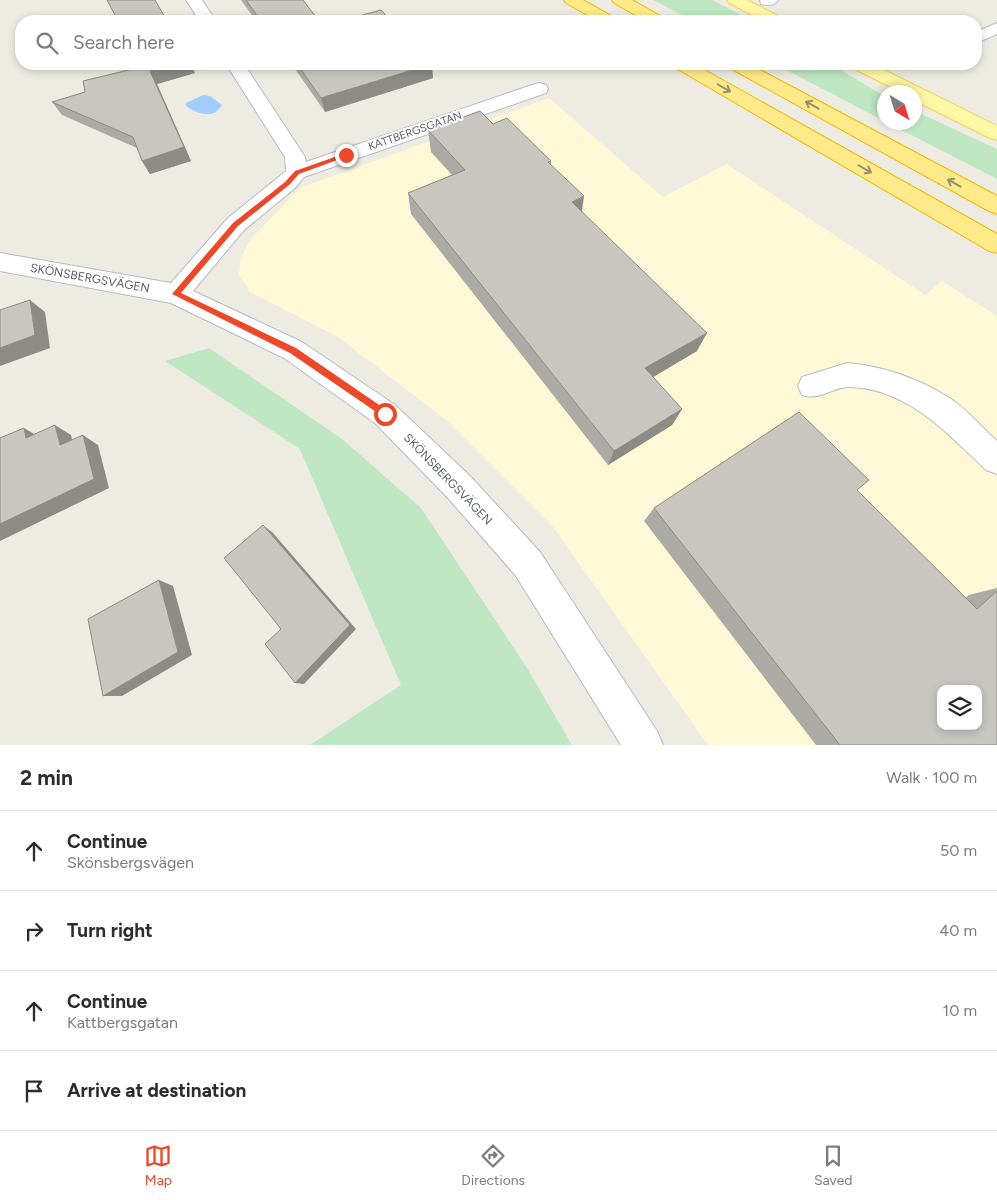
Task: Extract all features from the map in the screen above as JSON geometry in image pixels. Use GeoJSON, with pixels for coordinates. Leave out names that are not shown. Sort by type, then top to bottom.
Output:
{"type":"FeatureCollection","features":[{"type":"Feature","properties":{"kind":"highway"},"geometry":{"type":"LineString","coordinates":[[572,0],[598,15]]}},
{"type":"Feature","properties":{"kind":"highway"},"geometry":{"type":"LineString","coordinates":[[620,0],[647,15]]}},
{"type":"Feature","properties":{"kind":"highway"},"geometry":{"type":"LineString","coordinates":[[692,70],[997,246]]}},
{"type":"Feature","properties":{"kind":"highway"},"geometry":{"type":"LineString","coordinates":[[747,70],[997,206]]}},
{"type":"Feature","properties":{"kind":"main road"},"geometry":{"type":"LineString","coordinates":[[735,0],[764,15]]}},
{"type":"Feature","properties":{"kind":"main road"},"geometry":{"type":"LineString","coordinates":[[871,70],[997,134]]}},
{"type":"Feature","properties":{"kind":"street"},"geometry":{"type":"LineString","coordinates":[[194,0],[204,15]]}},
{"type":"Feature","properties":{"kind":"street"},"geometry":{"type":"LineString","coordinates":[[982,35],[997,28]]}},
{"type":"Feature","properties":{"kind":"street"},"geometry":{"type":"LineString","coordinates":[[176,294],[236,224],[287,183],[297,172],[295,156],[239,70]]}},
{"type":"Feature","properties":{"kind":"street","name":"KATTBERGSGATAN"},"geometry":{"type":"LineString","coordinates":[[297,172],[539,88]]}},
{"type":"Feature","properties":{"kind":"street","name":"SKÖNSBERGSVÄGEN"},"geometry":{"type":"LineString","coordinates":[[0,262],[176,294],[293,350],[385,414],[459,487],[528,564],[643,745]]}},
{"type":"Feature","properties":{"kind":"street"},"geometry":{"type":"LineString","coordinates":[[812,386],[847,375],[871,377],[901,387],[938,407],[997,460]]}},
{"type":"Feature","properties":{"kind":"shaded area"},"geometry":{"type":"Polygon","coordinates":[[[549,98],[663,197],[727,164],[925,295],[942,281],[997,316],[997,745],[708,745],[553,527],[446,420],[338,337],[250,292],[239,275],[241,258],[249,241],[300,188],[549,98]]]}},
{"type":"Feature","properties":{"kind":"green space"},"geometry":{"type":"Polygon","coordinates":[[[653,0],[712,0],[741,15],[682,15],[653,0]]]}},
{"type":"Feature","properties":{"kind":"green space"},"geometry":{"type":"Polygon","coordinates":[[[786,70],[841,70],[877,92],[877,117],[786,70]]]}},
{"type":"Feature","properties":{"kind":"green space"},"geometry":{"type":"Polygon","coordinates":[[[922,114],[997,149],[997,179],[902,130],[922,130],[922,114]]]}},
{"type":"Feature","properties":{"kind":"green space"},"geometry":{"type":"Polygon","coordinates":[[[209,348],[342,439],[421,508],[527,668],[572,745],[310,745],[401,685],[300,449],[165,361],[209,348]]]}},
{"type":"Feature","properties":{"kind":"water"},"geometry":{"type":"Polygon","coordinates":[[[203,95],[210,96],[222,105],[219,110],[215,113],[205,114],[186,106],[186,103],[203,95]]]}},
{"type":"Feature","properties":{"kind":"building"},"geometry":{"type":"Polygon","coordinates":[[[107,0],[155,0],[164,15],[115,15],[107,0]]]}},
{"type":"Feature","properties":{"kind":"building"},"geometry":{"type":"Polygon","coordinates":[[[246,0],[303,0],[314,15],[257,15],[246,0]]]}},
{"type":"Feature","properties":{"kind":"building"},"geometry":{"type":"Polygon","coordinates":[[[381,10],[386,15],[362,15],[381,10]]]}},
{"type":"Feature","properties":{"kind":"building"},"geometry":{"type":"Polygon","coordinates":[[[129,70],[154,70],[150,71],[184,147],[142,161],[133,137],[52,102],[85,92],[83,81],[129,70]]]}},
{"type":"Feature","properties":{"kind":"building"},"geometry":{"type":"Polygon","coordinates":[[[301,70],[412,70],[321,98],[301,70]]]}},
{"type":"Feature","properties":{"kind":"building"},"geometry":{"type":"Polygon","coordinates":[[[480,111],[493,124],[507,118],[551,161],[548,162],[584,196],[572,202],[707,333],[645,368],[682,409],[614,451],[408,193],[465,170],[428,130],[480,111]]]}},
{"type":"Feature","properties":{"kind":"building"},"geometry":{"type":"Polygon","coordinates":[[[30,300],[35,335],[0,348],[0,310],[30,300]]]}},
{"type":"Feature","properties":{"kind":"building"},"geometry":{"type":"Polygon","coordinates":[[[799,412],[869,480],[857,490],[977,609],[997,591],[997,745],[840,745],[654,508],[799,412]]]}},
{"type":"Feature","properties":{"kind":"building"},"geometry":{"type":"Polygon","coordinates":[[[55,425],[60,445],[83,435],[94,479],[0,524],[0,438],[24,428],[26,438],[55,425]]]}},
{"type":"Feature","properties":{"kind":"building"},"geometry":{"type":"Polygon","coordinates":[[[263,525],[350,625],[295,683],[265,644],[281,629],[224,558],[263,525]]]}},
{"type":"Feature","properties":{"kind":"building"},"geometry":{"type":"Polygon","coordinates":[[[159,580],[178,652],[103,696],[88,619],[159,580]]]}},
{"type":"Feature","properties":{"kind":"route"},"geometry":{"type":"LineString","coordinates":[[346,155],[297,172],[287,183],[236,224],[176,294],[293,350],[385,414]]}}]}
